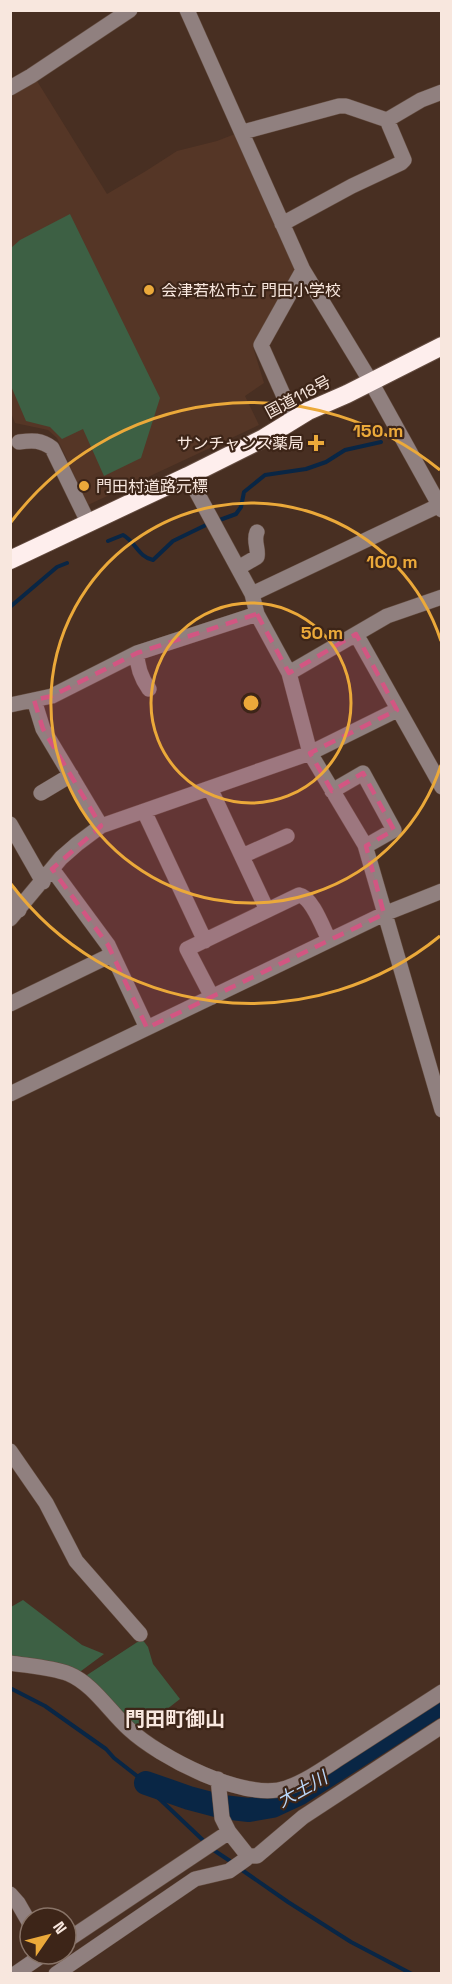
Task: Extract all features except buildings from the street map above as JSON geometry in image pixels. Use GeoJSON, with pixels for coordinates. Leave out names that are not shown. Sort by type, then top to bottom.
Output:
{"type":"FeatureCollection","features":[{"type":"Feature","properties":{"kind":"highway","name":"国道118号"},"geometry":{"type":"LineString","coordinates":[[10,560],[188,476],[264,438],[308,411],[441,346]]}},
{"type":"Feature","properties":{"kind":"street"},"geometry":{"type":"LineString","coordinates":[[10,88],[31,76],[105,17],[130,10]]}},
{"type":"Feature","properties":{"kind":"street"},"geometry":{"type":"LineString","coordinates":[[187,10],[303,270],[371,382],[440,506],[252,594]]}},
{"type":"Feature","properties":{"kind":"street"},"geometry":{"type":"LineString","coordinates":[[387,120],[421,100],[441,92]]}},
{"type":"Feature","properties":{"kind":"street"},"geometry":{"type":"LineString","coordinates":[[243,132],[346,106],[387,120],[404,160],[282,224]]}},
{"type":"Feature","properties":{"kind":"street"},"geometry":{"type":"LineString","coordinates":[[294,419],[261,345],[303,270]]}},
{"type":"Feature","properties":{"kind":"street"},"geometry":{"type":"LineString","coordinates":[[19,442],[34,440],[44,442],[52,448],[88,522]]}},
{"type":"Feature","properties":{"kind":"street"},"geometry":{"type":"LineString","coordinates":[[188,476],[252,594],[257,614],[289,673],[310,753],[366,846],[441,1110]]}},
{"type":"Feature","properties":{"kind":"street"},"geometry":{"type":"LineString","coordinates":[[238,568],[257,557],[254,538],[257,532]]}},
{"type":"Feature","properties":{"kind":"street"},"geometry":{"type":"LineString","coordinates":[[289,673],[405,608],[441,597]]}},
{"type":"Feature","properties":{"kind":"street"},"geometry":{"type":"LineString","coordinates":[[10,705],[52,696],[137,653],[257,614]]}},
{"type":"Feature","properties":{"kind":"street"},"geometry":{"type":"LineString","coordinates":[[356,634],[441,787]]}},
{"type":"Feature","properties":{"kind":"street"},"geometry":{"type":"LineString","coordinates":[[137,653],[137,663],[143,681],[149,688]]}},
{"type":"Feature","properties":{"kind":"street"},"geometry":{"type":"LineString","coordinates":[[34,700],[43,729],[101,826]]}},
{"type":"Feature","properties":{"kind":"street"},"geometry":{"type":"LineString","coordinates":[[15,915],[77,844],[101,826],[310,753],[397,710]]}},
{"type":"Feature","properties":{"kind":"street"},"geometry":{"type":"LineString","coordinates":[[332,791],[363,773],[394,830],[366,846]]}},
{"type":"Feature","properties":{"kind":"street"},"geometry":{"type":"LineString","coordinates":[[40,793],[71,775]]}},
{"type":"Feature","properties":{"kind":"street"},"geometry":{"type":"LineString","coordinates":[[210,788],[267,910]]}},
{"type":"Feature","properties":{"kind":"street"},"geometry":{"type":"LineString","coordinates":[[144,811],[205,941]]}},
{"type":"Feature","properties":{"kind":"street"},"geometry":{"type":"LineString","coordinates":[[10,825],[48,876],[108,945],[147,1028]]}},
{"type":"Feature","properties":{"kind":"street"},"geometry":{"type":"LineString","coordinates":[[242,856],[287,836]]}},
{"type":"Feature","properties":{"kind":"street"},"geometry":{"type":"LineString","coordinates":[[10,1094],[384,914],[441,891]]}},
{"type":"Feature","properties":{"kind":"street"},"geometry":{"type":"LineString","coordinates":[[10,893],[15,915]]}},
{"type":"Feature","properties":{"kind":"street"},"geometry":{"type":"LineString","coordinates":[[212,997],[187,949],[267,910],[303,895],[309,901],[329,940]]}},
{"type":"Feature","properties":{"kind":"street"},"geometry":{"type":"LineString","coordinates":[[10,1004],[111,955]]}},
{"type":"Feature","properties":{"kind":"street"},"geometry":{"type":"LineString","coordinates":[[10,1451],[46,1503],[76,1561],[140,1634]]}},
{"type":"Feature","properties":{"kind":"street"},"geometry":{"type":"LineString","coordinates":[[10,1663],[52,1669],[70,1675],[85,1684],[129,1730],[157,1752],[245,1789],[268,1792],[287,1788],[319,1771],[441,1692]]}},
{"type":"Feature","properties":{"kind":"street"},"geometry":{"type":"LineString","coordinates":[[56,1974],[195,1879],[229,1871],[248,1856],[257,1856],[303,1817],[441,1726]]}},
{"type":"Feature","properties":{"kind":"street"},"geometry":{"type":"LineString","coordinates":[[218,1779],[222,1818],[229,1832],[248,1856]]}},
{"type":"Feature","properties":{"kind":"street"},"geometry":{"type":"LineString","coordinates":[[78,1933],[229,1832]]}},
{"type":"Feature","properties":{"kind":"street"},"geometry":{"type":"LineString","coordinates":[[10,1894],[20,1906]]}},
{"type":"Feature","properties":{"kind":"highlighted area"},"geometry":{"type":"Polygon","coordinates":[[[257,614],[289,673],[356,634],[397,710],[310,753],[332,791],[363,773],[394,830],[366,846],[384,914],[147,1028],[108,945],[52,869],[101,826],[43,729],[34,700],[52,696],[137,653],[257,614]]]}},
{"type":"Feature","properties":{"kind":"shaded area","name":"会津若松市立 門田小学校"},"geometry":{"type":"Polygon","coordinates":[[[37,81],[107,194],[177,151],[235,134],[296,267],[277,308],[253,347],[264,383],[245,396],[259,425],[88,505],[57,438],[48,430],[15,423],[11,413],[10,97],[37,81]]]}},
{"type":"Feature","properties":{"kind":"green space"},"geometry":{"type":"Polygon","coordinates":[[[70,214],[160,398],[141,458],[104,476],[83,429],[62,439],[50,427],[26,421],[11,386],[11,248],[20,240],[70,214]]]}},
{"type":"Feature","properties":{"kind":"green space"},"geometry":{"type":"Polygon","coordinates":[[[23,1600],[82,1645],[104,1654],[77,1674],[11,1660],[11,1607],[23,1600]]]}},
{"type":"Feature","properties":{"kind":"green space"},"geometry":{"type":"Polygon","coordinates":[[[142,1639],[148,1647],[153,1664],[180,1699],[139,1731],[84,1677],[142,1639]]]}},
{"type":"Feature","properties":{"kind":"waterway"},"geometry":{"type":"LineString","coordinates":[[217,521],[236,514],[241,507],[244,492],[265,475],[306,469],[326,462],[345,450],[381,442]]}},
{"type":"Feature","properties":{"kind":"waterway"},"geometry":{"type":"LineString","coordinates":[[108,541],[123,535],[140,553],[153,560],[173,541],[208,524]]}},
{"type":"Feature","properties":{"kind":"waterway"},"geometry":{"type":"LineString","coordinates":[[10,607],[57,567],[67,563]]}},
{"type":"Feature","properties":{"kind":"waterway"},"geometry":{"type":"LineString","coordinates":[[10,1688],[45,1706],[106,1749],[146,1783],[148,1788],[207,1844]]}},
{"type":"Feature","properties":{"kind":"waterway","name":"大土川"},"geometry":{"type":"LineString","coordinates":[[146,1783],[223,1807],[249,1810],[272,1806],[300,1793],[442,1702]]}},
{"type":"Feature","properties":{"kind":"waterway"},"geometry":{"type":"LineString","coordinates":[[212,1849],[233,1863]]}},
{"type":"Feature","properties":{"kind":"waterway"},"geometry":{"type":"LineString","coordinates":[[239,1868],[351,1942],[412,1974]]}},
{"type":"Feature","properties":{"kind":"place","name":"会津若松市立 門田小学校"},"geometry":{"type":"Point","coordinates":[149,290]}},
{"type":"Feature","properties":{"kind":"place","name":"サンチャンス薬局"},"geometry":{"type":"Point","coordinates":[316,443]}},
{"type":"Feature","properties":{"kind":"place","name":"門田村道路元標"},"geometry":{"type":"Point","coordinates":[84,486]}},
{"type":"Feature","properties":{"kind":"district","name":"門田町御山"},"geometry":{"type":"Point","coordinates":[175,1719]}}]}
